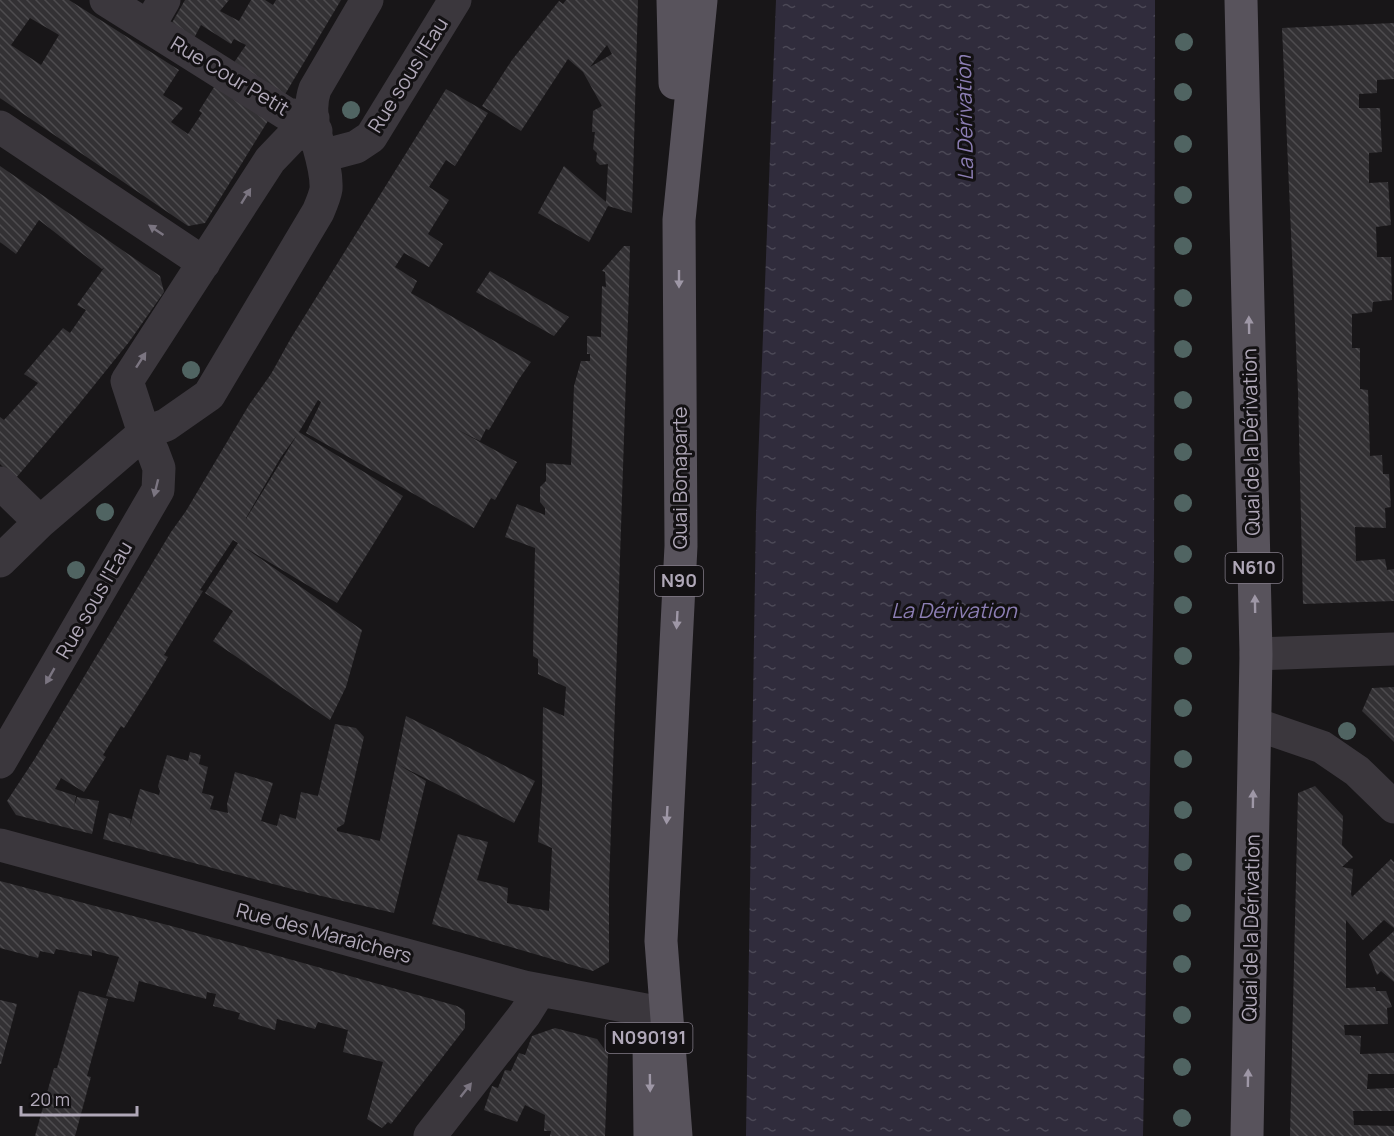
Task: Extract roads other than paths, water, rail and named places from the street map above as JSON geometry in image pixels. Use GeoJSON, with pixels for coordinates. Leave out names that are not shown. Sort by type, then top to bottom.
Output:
{"type":"FeatureCollection","features":[{"type":"Feature","properties":{"kind":"main road"},"geometry":{"type":"LineString","coordinates":[[673,0],[679,220]]}},
{"type":"Feature","properties":{"kind":"main road","name":"Quai Bonaparte"},"geometry":{"type":"LineString","coordinates":[[676,1136],[661,941],[681,546],[679,220],[701,0]]}},
{"type":"Feature","properties":{"kind":"main road","name":"Quai de la Dérivation"},"geometry":{"type":"LineString","coordinates":[[1241,0],[1256,654],[1247,1136]]}},
{"type":"Feature","properties":{"kind":"main road","name":"N090191"},"geometry":{"type":"LineString","coordinates":[[650,1136],[651,1011],[661,941]]}},
{"type":"Feature","properties":{"kind":"street","name":"Rue Cour Petit"},"geometry":{"type":"LineString","coordinates":[[106,0],[157,13],[316,135]]}},
{"type":"Feature","properties":{"kind":"street"},"geometry":{"type":"LineString","coordinates":[[0,561],[40,522],[144,434],[166,425],[209,395],[318,212],[326,190],[311,99],[368,0]]}},
{"type":"Feature","properties":{"kind":"street","name":"Rue sous l'Eau"},"geometry":{"type":"LineString","coordinates":[[0,762],[158,490],[159,468],[144,434],[128,381],[270,160],[293,136],[316,135],[356,147],[371,137],[455,0]]}},
{"type":"Feature","properties":{"kind":"street"},"geometry":{"type":"LineString","coordinates":[[0,127],[204,263]]}},
{"type":"Feature","properties":{"kind":"street"},"geometry":{"type":"LineString","coordinates":[[0,483],[40,522]]}},
{"type":"Feature","properties":{"kind":"street"},"geometry":{"type":"LineString","coordinates":[[1256,654],[1394,649]]}},
{"type":"Feature","properties":{"kind":"street"},"geometry":{"type":"LineString","coordinates":[[1255,723],[1322,747],[1357,771],[1394,807]]}},
{"type":"Feature","properties":{"kind":"street","name":"Rue des Maraîchers"},"geometry":{"type":"LineString","coordinates":[[0,845],[540,990],[651,1011]]}},
{"type":"Feature","properties":{"kind":"street"},"geometry":{"type":"LineString","coordinates":[[430,1136],[525,1014],[540,990]]}},
{"type":"Feature","properties":{"kind":"water","name":"La Dérivation"},"geometry":{"type":"Polygon","coordinates":[[[776,0],[1155,0],[1154,570],[1143,1136],[746,1136],[756,515],[776,0]]]}}]}
